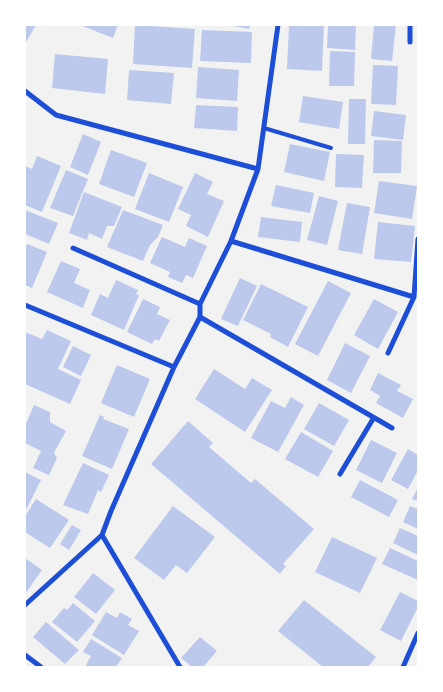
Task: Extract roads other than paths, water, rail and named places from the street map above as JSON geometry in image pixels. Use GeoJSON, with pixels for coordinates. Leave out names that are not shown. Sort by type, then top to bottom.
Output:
{"type":"FeatureCollection","features":[{"type":"Feature","properties":{"kind":"street"},"geometry":{"type":"LineString","coordinates":[[25,605],[102,535],[110,511],[174,367],[200,317],[200,304],[230,241],[258,169],[278,25]]}},
{"type":"Feature","properties":{"kind":"street"},"geometry":{"type":"LineString","coordinates":[[410,25],[410,42]]}},
{"type":"Feature","properties":{"kind":"street"},"geometry":{"type":"LineString","coordinates":[[25,91],[56,115],[258,169]]}},
{"type":"Feature","properties":{"kind":"street"},"geometry":{"type":"LineString","coordinates":[[388,353],[414,297],[418,239]]}},
{"type":"Feature","properties":{"kind":"street"},"geometry":{"type":"LineString","coordinates":[[230,241],[414,297]]}},
{"type":"Feature","properties":{"kind":"street"},"geometry":{"type":"LineString","coordinates":[[73,248],[200,304]]}},
{"type":"Feature","properties":{"kind":"street"},"geometry":{"type":"LineString","coordinates":[[25,305],[174,367]]}},
{"type":"Feature","properties":{"kind":"street"},"geometry":{"type":"LineString","coordinates":[[200,317],[392,428]]}},
{"type":"Feature","properties":{"kind":"street"},"geometry":{"type":"LineString","coordinates":[[340,474],[373,418]]}},
{"type":"Feature","properties":{"kind":"street"},"geometry":{"type":"LineString","coordinates":[[102,535],[180,667]]}},
{"type":"Feature","properties":{"kind":"street"},"geometry":{"type":"LineString","coordinates":[[403,667],[418,633]]}},
{"type":"Feature","properties":{"kind":"street"},"geometry":{"type":"LineString","coordinates":[[25,655],[41,667]]}},
{"type":"Feature","properties":{"kind":"lane"},"geometry":{"type":"LineString","coordinates":[[264,128],[331,148]]}}]}
